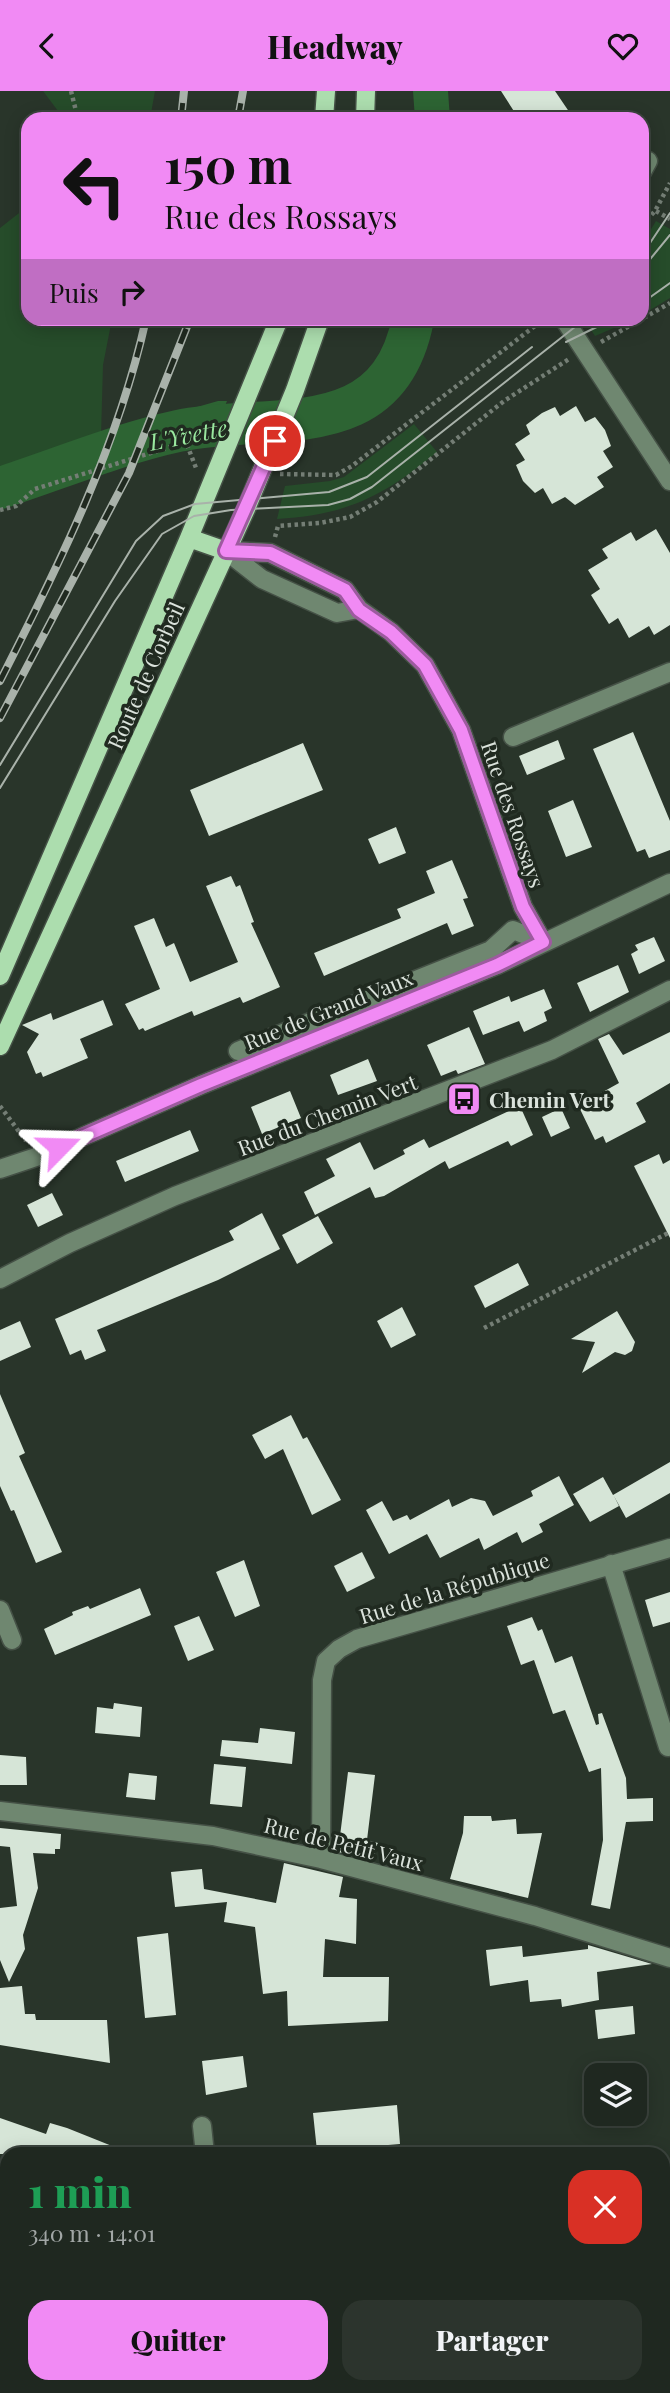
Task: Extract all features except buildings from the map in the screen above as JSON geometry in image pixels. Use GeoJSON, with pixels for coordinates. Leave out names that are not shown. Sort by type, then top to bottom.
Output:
{"type":"FeatureCollection","features":[{"type":"Feature","properties":{"kind":"main road"},"geometry":{"type":"LineString","coordinates":[[324,112],[326,91]]}},
{"type":"Feature","properties":{"kind":"main road"},"geometry":{"type":"LineString","coordinates":[[365,112],[366,91]]}},
{"type":"Feature","properties":{"kind":"main road","name":"Route de Corbeil"},"geometry":{"type":"LineString","coordinates":[[0,976],[189,538],[276,326]]}},
{"type":"Feature","properties":{"kind":"main road","name":"Route de Corbeil"},"geometry":{"type":"LineString","coordinates":[[0,1045],[275,441],[318,326]]}},
{"type":"Feature","properties":{"kind":"main road"},"geometry":{"type":"LineString","coordinates":[[189,538],[226,551]]}},
{"type":"Feature","properties":{"kind":"street"},"geometry":{"type":"LineString","coordinates":[[569,326],[670,481]]}},
{"type":"Feature","properties":{"kind":"street"},"geometry":{"type":"LineString","coordinates":[[226,551],[261,579],[337,613],[359,610]]}},
{"type":"Feature","properties":{"kind":"street","name":"Rue des Rossays"},"geometry":{"type":"LineString","coordinates":[[226,551],[270,553],[345,590],[359,610],[391,632],[425,665],[461,730],[523,907],[543,942]]}},
{"type":"Feature","properties":{"kind":"street"},"geometry":{"type":"LineString","coordinates":[[513,737],[670,672]]}},
{"type":"Feature","properties":{"kind":"street","name":"Rue de Grand Vaux"},"geometry":{"type":"LineString","coordinates":[[0,1169],[114,1125],[201,1085],[497,965],[670,883]]}},
{"type":"Feature","properties":{"kind":"street"},"geometry":{"type":"LineString","coordinates":[[238,1051],[491,950],[513,930],[543,942]]}},
{"type":"Feature","properties":{"kind":"street","name":"Rue du Chemin Vert"},"geometry":{"type":"LineString","coordinates":[[0,1279],[70,1243],[174,1196],[552,1050],[670,990]]}},
{"type":"Feature","properties":{"kind":"street","name":"Rue de la République"},"geometry":{"type":"LineString","coordinates":[[321,1859],[322,1680],[326,1661],[339,1649],[357,1639],[670,1549]]}},
{"type":"Feature","properties":{"kind":"street"},"geometry":{"type":"LineString","coordinates":[[611,1564],[668,1747]]}},
{"type":"Feature","properties":{"kind":"street"},"geometry":{"type":"LineString","coordinates":[[0,1610],[12,1640]]}},
{"type":"Feature","properties":{"kind":"street","name":"Rue de Petit Vaux"},"geometry":{"type":"LineString","coordinates":[[0,1811],[213,1836],[321,1859],[535,1916],[670,1958]]}},
{"type":"Feature","properties":{"kind":"street"},"geometry":{"type":"LineString","coordinates":[[202,2126],[204,2147]]}},
{"type":"Feature","properties":{"kind":"path"},"geometry":{"type":"LineString","coordinates":[[71,91],[76,112]]}},
{"type":"Feature","properties":{"kind":"path"},"geometry":{"type":"LineString","coordinates":[[649,217],[670,183]]}},
{"type":"Feature","properties":{"kind":"path"},"geometry":{"type":"LineString","coordinates":[[655,211],[670,219]]}},
{"type":"Feature","properties":{"kind":"path"},"geometry":{"type":"LineString","coordinates":[[649,315],[670,303]]}},
{"type":"Feature","properties":{"kind":"path"},"geometry":{"type":"LineString","coordinates":[[279,474],[311,477],[336,475],[344,471],[536,326]]}},
{"type":"Feature","properties":{"kind":"path"},"geometry":{"type":"LineString","coordinates":[[597,344],[629,326]]}},
{"type":"Feature","properties":{"kind":"path"},"geometry":{"type":"LineString","coordinates":[[278,526],[320,523],[350,517],[377,502],[504,401],[576,356]]}},
{"type":"Feature","properties":{"kind":"path"},"geometry":{"type":"LineString","coordinates":[[0,510],[23,501],[35,489],[186,442],[196,468]]}},
{"type":"Feature","properties":{"kind":"path"},"geometry":{"type":"LineString","coordinates":[[0,1106],[32,1151]]}},
{"type":"Feature","properties":{"kind":"path"},"geometry":{"type":"LineString","coordinates":[[484,1328],[670,1232]]}},
{"type":"Feature","properties":{"kind":"shaded area"},"geometry":{"type":"Polygon","coordinates":[[[43,91],[155,91],[151,112],[59,112],[43,91]]]}},
{"type":"Feature","properties":{"kind":"shaded area"},"geometry":{"type":"Polygon","coordinates":[[[21,212],[21,326],[111,326],[103,365],[101,436],[0,470],[0,228],[21,212]]]}},
{"type":"Feature","properties":{"kind":"shaded area"},"geometry":{"type":"Polygon","coordinates":[[[656,221],[670,229],[670,298],[649,311],[649,232],[656,221]]]}},
{"type":"Feature","properties":{"kind":"shaded area"},"geometry":{"type":"Polygon","coordinates":[[[589,326],[619,326],[595,336],[589,326]]]}},
{"type":"Feature","properties":{"kind":"shaded area"},"geometry":{"type":"Polygon","coordinates":[[[414,424],[437,452],[418,467],[363,501],[324,513],[277,519],[285,486],[344,477],[414,424]]]}},
{"type":"Feature","properties":{"kind":"water"},"geometry":{"type":"Polygon","coordinates":[[[413,91],[448,91],[450,112],[414,112],[413,91]]]}},
{"type":"Feature","properties":{"kind":"water"},"geometry":{"type":"Polygon","coordinates":[[[396,326],[425,326],[411,363],[389,398],[374,412],[357,422],[335,429],[310,432],[322,402],[351,388],[372,372],[388,349],[396,326]]]}},
{"type":"Feature","properties":{"kind":"water"},"geometry":{"type":"Polygon","coordinates":[[[218,401],[227,401],[212,437],[193,438],[149,453],[162,417],[218,401]]]}},
{"type":"Feature","properties":{"kind":"water"},"geometry":{"type":"Polygon","coordinates":[[[101,436],[87,473],[0,504],[0,470],[101,436]]]}},
{"type":"Feature","properties":{"kind":"pier"},"geometry":{"type":"Polygon","coordinates":[[[190,435],[191,443],[146,455],[147,449],[190,435]]]}},
{"type":"Feature","properties":{"kind":"pier"},"geometry":{"type":"Polygon","coordinates":[[[94,466],[89,476],[21,498],[34,485],[94,466]]]}},
{"type":"Feature","properties":{"kind":"waterway","name":"L'Yvette"},"geometry":{"type":"LineString","coordinates":[[0,488],[156,436],[214,426],[288,421],[322,415],[353,405],[379,388],[400,360],[411,326]]}},
{"type":"Feature","properties":{"kind":"tram line"},"geometry":{"type":"LineString","coordinates":[[649,244],[670,213]]}},
{"type":"Feature","properties":{"kind":"tram line"},"geometry":{"type":"LineString","coordinates":[[649,260],[670,235]]}},
{"type":"Feature","properties":{"kind":"tram line"},"geometry":{"type":"LineString","coordinates":[[649,298],[670,283]]}},
{"type":"Feature","properties":{"kind":"tram line"},"geometry":{"type":"LineString","coordinates":[[0,788],[115,601],[162,534],[194,516],[231,510],[328,505],[350,499],[372,487],[576,326]]}},
{"type":"Feature","properties":{"kind":"tram line"},"geometry":{"type":"LineString","coordinates":[[566,342],[599,326]]}},
{"type":"Feature","properties":{"kind":"tram line"},"geometry":{"type":"LineString","coordinates":[[0,765],[136,541],[163,516],[195,504],[329,492],[367,477],[532,347]]}},
{"type":"Feature","properties":{"kind":"railway"},"geometry":{"type":"LineString","coordinates":[[182,112],[184,91]]}},
{"type":"Feature","properties":{"kind":"railway"},"geometry":{"type":"LineString","coordinates":[[239,112],[243,91]]}},
{"type":"Feature","properties":{"kind":"railway"},"geometry":{"type":"LineString","coordinates":[[0,681],[85,504],[120,413],[144,326]]}},
{"type":"Feature","properties":{"kind":"railway"},"geometry":{"type":"LineString","coordinates":[[0,718],[129,473],[187,326]]}},
{"type":"Feature","properties":{"kind":"place","name":"Chemin Vert"},"geometry":{"type":"Point","coordinates":[464,1099]}},
{"type":"Feature","properties":{"kind":"route"},"geometry":{"type":"LineString","coordinates":[[59,1147],[201,1085],[497,965],[543,942],[523,907],[461,730],[425,665],[391,632],[359,610],[345,590],[270,553],[226,551],[275,441]]}}]}
